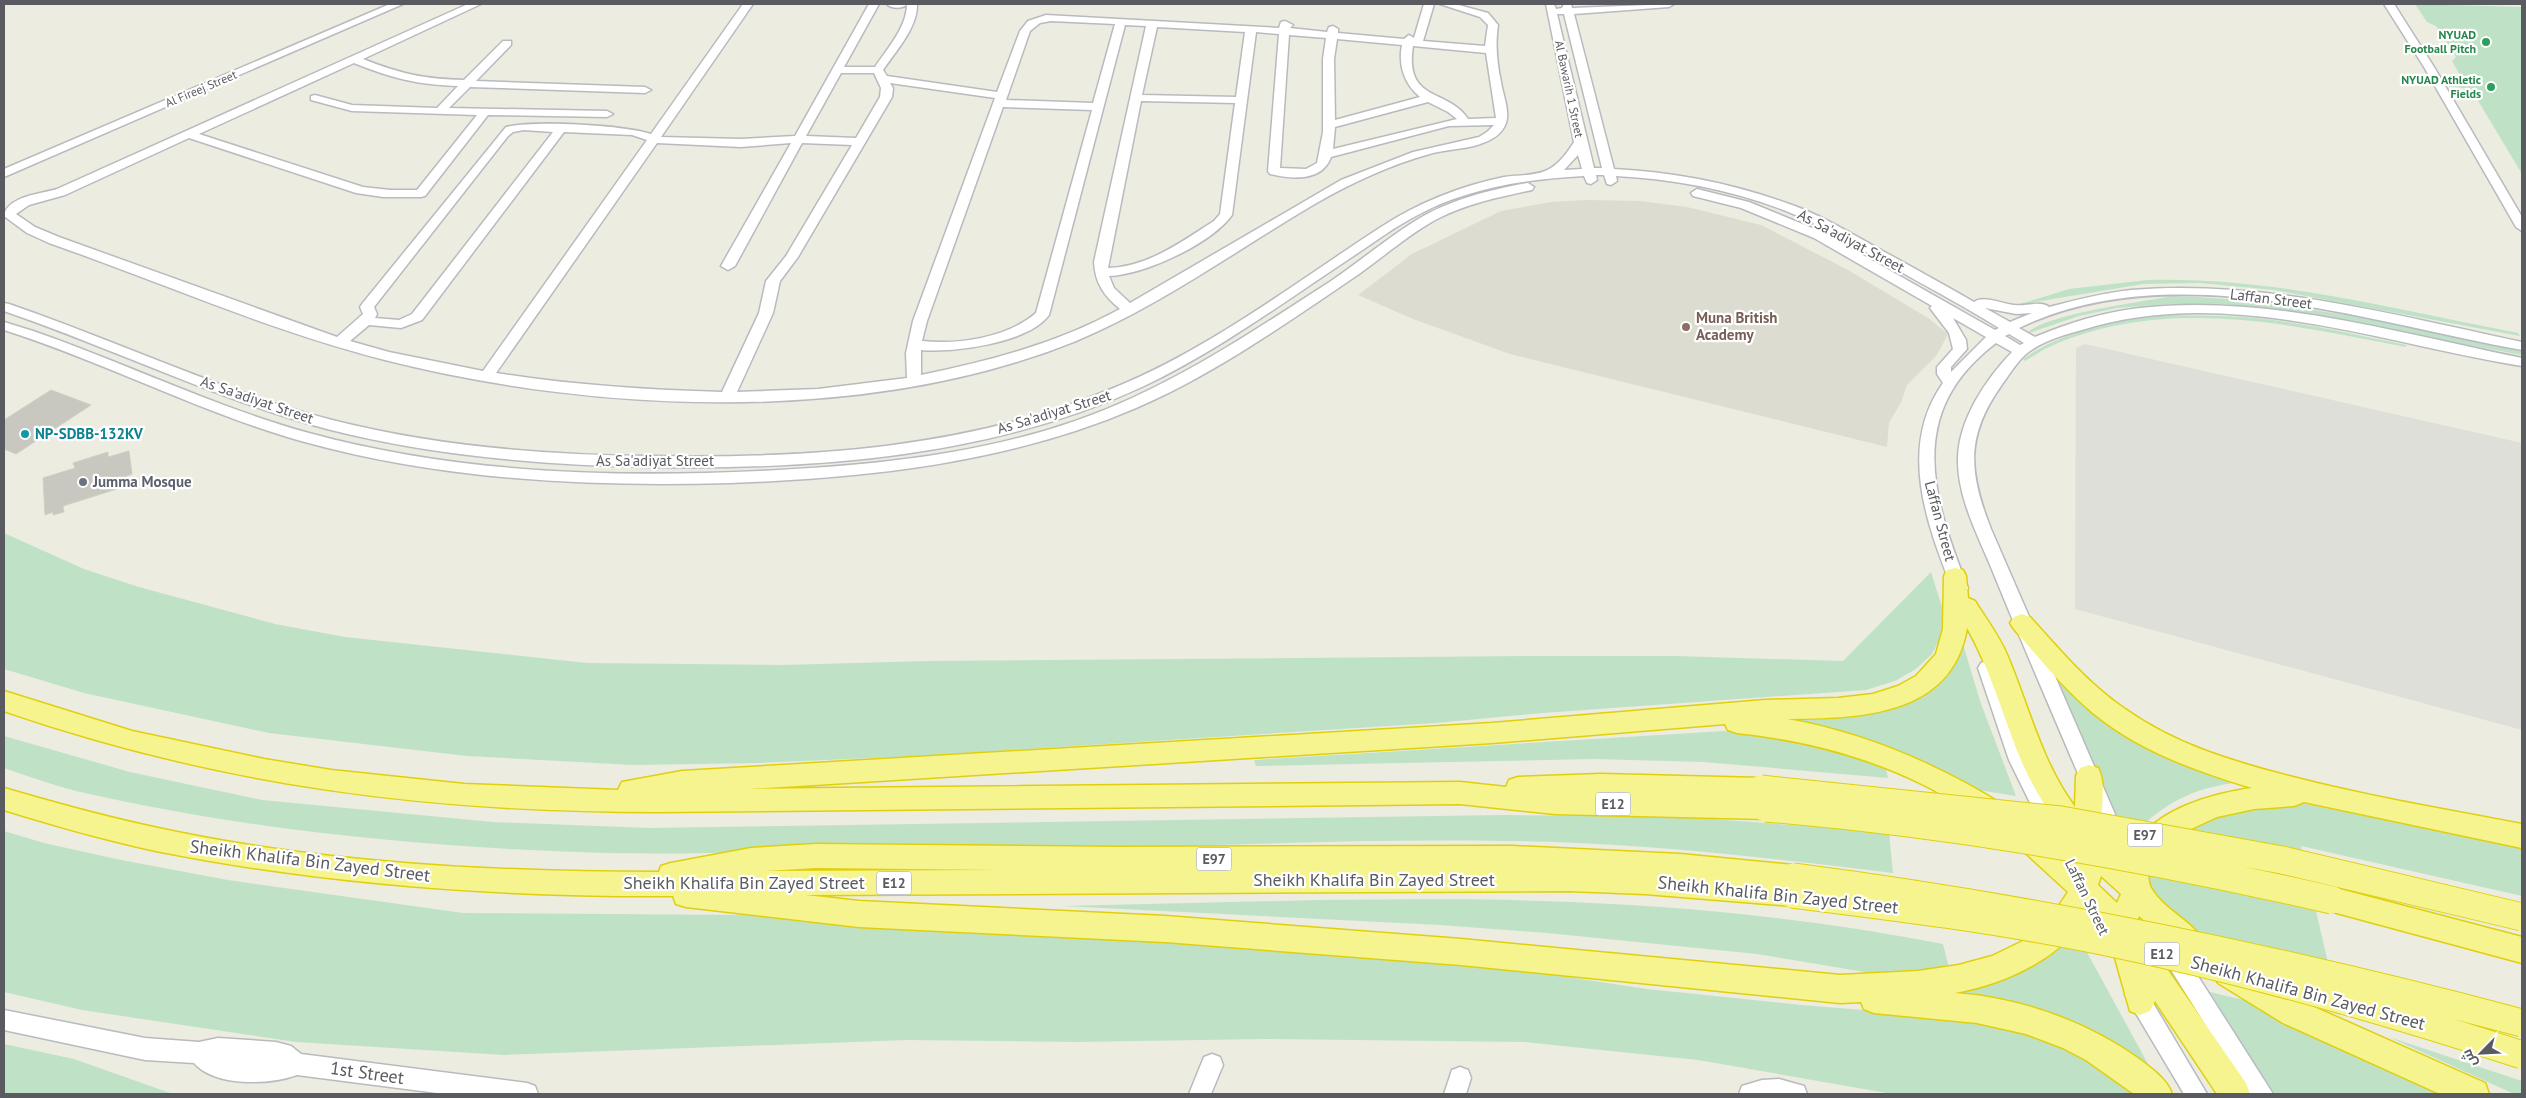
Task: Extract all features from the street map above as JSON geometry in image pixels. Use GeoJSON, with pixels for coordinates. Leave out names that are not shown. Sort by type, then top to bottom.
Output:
{"type":"FeatureCollection","features":[{"type":"Feature","properties":{"kind":"highway"},"geometry":{"type":"LineString","coordinates":[[596,800],[633,790],[682,782],[1685,720],[1767,710],[1859,706],[1906,693],[1931,678],[1947,659],[1952,648],[1957,626],[1955,576]]}},
{"type":"Feature","properties":{"kind":"highway"},"geometry":{"type":"LineString","coordinates":[[1967,607],[1995,655],[2037,766],[2048,787],[2094,853],[2136,890],[2149,907],[2194,948],[2267,998],[2321,1026],[2474,1094]]}},
{"type":"Feature","properties":{"kind":"highway"},"geometry":{"type":"LineString","coordinates":[[2022,623],[2085,692],[2133,728],[2174,750],[2204,762],[2315,794],[2522,836]]}},
{"type":"Feature","properties":{"kind":"highway","name":"E12"},"geometry":{"type":"LineString","coordinates":[[4,702],[131,740],[298,775],[472,795],[596,800],[1460,793],[1555,802],[1764,799],[2048,841],[2188,867],[2332,900],[2522,950]]}},
{"type":"Feature","properties":{"kind":"highway"},"geometry":{"type":"LineString","coordinates":[[1685,720],[1749,724],[1810,732],[1850,743],[1907,764],[1946,783],[2000,817],[2044,851],[2121,926],[2235,1094]]}},
{"type":"Feature","properties":{"kind":"highway"},"geometry":{"type":"LineString","coordinates":[[638,884],[695,897],[859,914],[1165,928],[1490,954],[1840,989],[1886,989],[1943,982],[1985,972],[2011,963],[2043,944],[2056,932],[2072,912],[2083,889],[2094,853],[2089,828],[2090,776]]}},
{"type":"Feature","properties":{"kind":"highway"},"geometry":{"type":"LineString","coordinates":[[2140,1001],[2121,926],[2136,890],[2135,866],[2158,837],[2178,822],[2208,808],[2228,802],[2250,798],[2315,794]]}},
{"type":"Feature","properties":{"kind":"highway","name":"Sheikh Khalifa Bin Zayed Street"},"geometry":{"type":"LineString","coordinates":[[4,799],[152,838],[281,861],[425,876],[638,884],[1569,879],[1792,886],[2118,944],[2336,998],[2522,1055]]}},
{"type":"Feature","properties":{"kind":"highway","name":"E97"},"geometry":{"type":"LineString","coordinates":[[1764,799],[2061,820],[2282,860],[2522,917]]}},
{"type":"Feature","properties":{"kind":"highway"},"geometry":{"type":"LineString","coordinates":[[1792,886],[1999,905],[2140,931],[2334,974],[2522,1023]]}},
{"type":"Feature","properties":{"kind":"highway"},"geometry":{"type":"LineString","coordinates":[[1840,989],[1888,1002],[1978,1010],[2024,1020],[2071,1036],[2098,1050],[2157,1094]]}},
{"type":"Feature","properties":{"kind":"street","name":"Al Fireej Street"},"geometry":{"type":"LineString","coordinates":[[5,169],[377,4]]}},
{"type":"Feature","properties":{"kind":"street","name":"Al Fireej Street"},"geometry":{"type":"LineString","coordinates":[[5,169],[398,4]]}},
{"type":"Feature","properties":{"kind":"street"},"geometry":{"type":"LineString","coordinates":[[476,4],[62,192],[20,205],[12,210],[9,215],[31,230],[54,240],[340,342],[403,360],[486,377],[607,391],[727,398],[782,396],[914,381],[978,368],[1034,352],[1085,332],[1129,309],[1320,195],[1389,163],[1435,149],[1486,138],[1494,134],[1501,121],[1490,47],[1493,25],[1490,20],[1479,13],[1446,4]]}},
{"type":"Feature","properties":{"kind":"street"},"geometry":{"type":"LineString","coordinates":[[486,377],[652,138],[748,4]]}},
{"type":"Feature","properties":{"kind":"street"},"geometry":{"type":"LineString","coordinates":[[728,266],[874,4]]}},
{"type":"Feature","properties":{"kind":"street"},"geometry":{"type":"LineString","coordinates":[[892,4],[902,4]]}},
{"type":"Feature","properties":{"kind":"street"},"geometry":{"type":"LineString","coordinates":[[727,398],[766,313],[772,281],[792,257],[884,101],[883,79],[896,44],[912,11],[912,4]]}},
{"type":"Feature","properties":{"kind":"street"},"geometry":{"type":"LineString","coordinates":[[1429,4],[1412,40],[1405,61],[1407,73],[1418,90],[1453,110],[1464,121]]}},
{"type":"Feature","properties":{"kind":"street"},"geometry":{"type":"LineString","coordinates":[[1567,9],[1616,4]]}},
{"type":"Feature","properties":{"kind":"street"},"geometry":{"type":"LineString","coordinates":[[1550,7],[1602,10],[1669,4]]}},
{"type":"Feature","properties":{"kind":"street"},"geometry":{"type":"LineString","coordinates":[[2389,4],[2433,73],[2522,226]]}},
{"type":"Feature","properties":{"kind":"street","name":"Al Bawarih 1 Street"},"geometry":{"type":"LineString","coordinates":[[1550,7],[1589,176]]}},
{"type":"Feature","properties":{"kind":"street","name":"Al Bawarih 1 Street"},"geometry":{"type":"LineString","coordinates":[[1567,9],[1610,176]]}},
{"type":"Feature","properties":{"kind":"street"},"geometry":{"type":"LineString","coordinates":[[1574,40],[1588,22],[1602,10]]}},
{"type":"Feature","properties":{"kind":"street"},"geometry":{"type":"LineString","coordinates":[[914,381],[914,345],[920,320],[1025,31],[1030,24],[1052,18],[1251,29],[1284,28],[1490,47]]}},
{"type":"Feature","properties":{"kind":"street"},"geometry":{"type":"LineString","coordinates":[[914,345],[953,347],[969,344],[1031,324],[1042,315],[1121,22]]}},
{"type":"Feature","properties":{"kind":"street"},"geometry":{"type":"LineString","coordinates":[[1129,309],[1109,294],[1102,283],[1100,272],[1152,24]]}},
{"type":"Feature","properties":{"kind":"street"},"geometry":{"type":"LineString","coordinates":[[1284,28],[1274,171],[1311,172],[1322,166],[1328,125],[1330,72],[1335,64],[1338,33]]}},
{"type":"Feature","properties":{"kind":"street"},"geometry":{"type":"LineString","coordinates":[[1100,272],[1129,271],[1147,266],[1224,218],[1228,209],[1251,29]]}},
{"type":"Feature","properties":{"kind":"street"},"geometry":{"type":"LineString","coordinates":[[440,111],[507,43]]}},
{"type":"Feature","properties":{"kind":"street"},"geometry":{"type":"LineString","coordinates":[[353,60],[408,79],[466,84],[645,90]]}},
{"type":"Feature","properties":{"kind":"street"},"geometry":{"type":"LineString","coordinates":[[837,70],[1000,100],[1098,107]]}},
{"type":"Feature","properties":{"kind":"street"},"geometry":{"type":"LineString","coordinates":[[314,98],[338,105],[367,109],[607,114]]}},
{"type":"Feature","properties":{"kind":"street"},"geometry":{"type":"LineString","coordinates":[[1136,98],[1241,100]]}},
{"type":"Feature","properties":{"kind":"street"},"geometry":{"type":"LineString","coordinates":[[1328,125],[1429,98]]}},
{"type":"Feature","properties":{"kind":"street"},"geometry":{"type":"LineString","coordinates":[[188,134],[360,190],[388,195],[410,194],[421,193],[485,112]]}},
{"type":"Feature","properties":{"kind":"street"},"geometry":{"type":"LineString","coordinates":[[1325,155],[1464,121],[1501,121]]}},
{"type":"Feature","properties":{"kind":"street"},"geometry":{"type":"LineString","coordinates":[[340,342],[366,321],[370,314],[367,307],[370,301],[389,281],[505,132],[520,127],[633,132],[652,138],[741,143],[798,139],[859,142]]}},
{"type":"Feature","properties":{"kind":"street"},"geometry":{"type":"LineString","coordinates":[[366,321],[401,324],[417,317],[561,129]]}},
{"type":"Feature","properties":{"kind":"street"},"geometry":{"type":"LineString","coordinates":[[1551,174],[1569,159],[1580,142]]}},
{"type":"Feature","properties":{"kind":"street"},"geometry":{"type":"LineString","coordinates":[[1602,144],[1613,157],[1630,165],[1722,183],[1753,196]]}},
{"type":"Feature","properties":{"kind":"street","name":"As Sa'adiyat Street"},"geometry":{"type":"LineString","coordinates":[[4,307],[44,320],[273,407],[328,424],[394,439],[463,450],[563,460],[715,462],[856,454],[1006,428],[1082,406],[1115,394],[1198,352],[1411,213],[1477,187],[1551,174],[1670,177],[1753,196],[1830,227],[1953,294],[2009,327],[2028,347]]}},
{"type":"Feature","properties":{"kind":"street","name":"As Sa'adiyat Street"},"geometry":{"type":"LineString","coordinates":[[4,326],[27,333],[258,423],[325,442],[392,457],[464,468],[571,478],[716,478],[864,471],[924,462],[1013,444],[1089,421],[1125,407],[1172,386],[1226,356],[1432,217],[1471,202],[1517,189],[1589,176]]}},
{"type":"Feature","properties":{"kind":"street","name":"As Sa'adiyat Street"},"geometry":{"type":"LineString","coordinates":[[1610,176],[1688,191],[1746,205],[1818,235],[1994,336],[2028,347]]}},
{"type":"Feature","properties":{"kind":"street"},"geometry":{"type":"LineString","coordinates":[[1890,276],[1936,307],[1947,318],[1960,344],[1959,350],[1944,367],[1944,374],[1950,382]]}},
{"type":"Feature","properties":{"kind":"street","name":"Laffan Street"},"geometry":{"type":"LineString","coordinates":[[2196,1094],[2140,1001],[2097,922],[2083,889],[2018,760],[1939,527],[1926,472],[1930,423],[1950,382],[1985,342],[2009,327],[2070,305],[2111,296],[2188,292],[2251,295],[2294,301],[2522,346]]}},
{"type":"Feature","properties":{"kind":"street"},"geometry":{"type":"LineString","coordinates":[[1953,294],[2002,309],[2016,310],[2070,305]]}},
{"type":"Feature","properties":{"kind":"street","name":"Laffan Street"},"geometry":{"type":"LineString","coordinates":[[2028,347],[2075,327],[2114,315],[2157,310],[2205,309],[2236,310],[2306,320],[2522,362]]}},
{"type":"Feature","properties":{"kind":"street"},"geometry":{"type":"LineString","coordinates":[[2028,347],[1981,403],[1969,429],[1965,449],[1967,474],[1979,518],[2022,623],[2090,776],[2136,890],[2152,922],[2262,1094]]}},
{"type":"Feature","properties":{"kind":"street","name":"1st Street"},"geometry":{"type":"LineString","coordinates":[[4,1020],[145,1049],[199,1053],[209,1064],[258,1072],[280,1070],[297,1064],[527,1094]]}},
{"type":"Feature","properties":{"kind":"street"},"geometry":{"type":"LineString","coordinates":[[1200,1094],[1212,1065]]}},
{"type":"Feature","properties":{"kind":"street"},"geometry":{"type":"LineString","coordinates":[[1750,1094],[1764,1089],[1786,1090],[1796,1094]]}},
{"type":"Feature","properties":{"kind":"shaded area","name":"Muna British Academy"},"geometry":{"type":"Polygon","coordinates":[[[1587,200],[1640,201],[1687,207],[1761,225],[1848,270],[1928,318],[1948,334],[1937,355],[1907,385],[1901,402],[1889,423],[1887,447],[1510,354],[1413,319],[1358,295],[1412,254],[1501,211],[1551,202],[1587,200]]]}},
{"type":"Feature","properties":{"kind":"shaded area"},"geometry":{"type":"Polygon","coordinates":[[[2085,344],[2522,443],[2522,730],[2075,609],[2076,348],[2085,344]]]}},
{"type":"Feature","properties":{"kind":"green space","name":"NYUAD Athletic Fields"},"geometry":{"type":"Polygon","coordinates":[[[2415,4],[2522,7],[2522,174],[2471,89],[2448,86],[2441,75],[2461,77],[2452,61],[2456,57],[2436,26],[2427,22],[2415,4]]]}},
{"type":"Feature","properties":{"kind":"green space"},"geometry":{"type":"Polygon","coordinates":[[[2147,280],[2241,283],[2334,296],[2518,333],[2520,336],[2274,290],[2200,283],[2143,284],[2017,305],[2069,289],[2147,280]]]}},
{"type":"Feature","properties":{"kind":"green space"},"geometry":{"type":"Polygon","coordinates":[[[2172,296],[2261,302],[2304,308],[2522,350],[2522,355],[2295,313],[2226,304],[2168,304],[2117,308],[2079,316],[2026,334],[2052,320],[2118,305],[2172,296]]]}},
{"type":"Feature","properties":{"kind":"green space"},"geometry":{"type":"Polygon","coordinates":[[[2171,315],[2234,316],[2274,320],[2350,333],[2406,345],[2406,347],[2273,323],[2183,318],[2139,322],[2094,331],[2044,349],[2025,361],[2023,359],[2057,340],[2094,327],[2132,319],[2171,315]]]}},
{"type":"Feature","properties":{"kind":"green space"},"geometry":{"type":"Polygon","coordinates":[[[4,533],[84,569],[139,587],[275,624],[345,637],[587,663],[782,665],[928,661],[1536,656],[1675,656],[1843,661],[1931,572],[1943,610],[1942,634],[1932,654],[1916,669],[1895,681],[1866,690],[1543,713],[1436,723],[919,756],[759,763],[633,765],[467,756],[269,733],[84,693],[4,669],[4,533]]]}},
{"type":"Feature","properties":{"kind":"green space"},"geometry":{"type":"Polygon","coordinates":[[[1962,641],[1980,701],[2016,796],[1978,790],[1955,778],[1782,718],[1893,705],[1962,641]]]}},
{"type":"Feature","properties":{"kind":"green space"},"geometry":{"type":"Polygon","coordinates":[[[2051,675],[2107,724],[2139,743],[2173,758],[2254,781],[2214,786],[2182,798],[2167,806],[2153,817],[2124,844],[2051,675]]]}},
{"type":"Feature","properties":{"kind":"green space"},"geometry":{"type":"Polygon","coordinates":[[[1724,731],[1787,739],[1826,749],[1886,769],[1888,778],[1704,762],[1594,759],[1256,766],[1254,760],[1724,731]]]}},
{"type":"Feature","properties":{"kind":"green space"},"geometry":{"type":"Polygon","coordinates":[[[4,736],[130,772],[262,800],[493,822],[649,828],[1503,815],[1684,817],[1889,832],[1893,873],[1650,847],[1503,841],[1367,841],[1141,847],[932,848],[680,853],[606,853],[473,847],[406,842],[273,827],[141,805],[76,791],[4,768],[4,736]]]}},
{"type":"Feature","properties":{"kind":"green space"},"geometry":{"type":"Polygon","coordinates":[[[2291,801],[2522,848],[2522,896],[2301,846],[2340,1015],[2303,1001],[2241,968],[2158,903],[2145,873],[2204,813],[2291,801]]]}},
{"type":"Feature","properties":{"kind":"green space"},"geometry":{"type":"Polygon","coordinates":[[[4,831],[44,843],[121,860],[228,880],[463,913],[741,915],[1257,944],[1534,972],[1647,989],[1801,1005],[2002,1021],[2074,1049],[2128,1084],[2138,1094],[1892,1094],[1698,1060],[1524,1042],[1264,1039],[1076,1042],[907,1040],[504,1055],[296,1042],[82,1010],[4,992],[4,831]]]}},
{"type":"Feature","properties":{"kind":"green space"},"geometry":{"type":"Polygon","coordinates":[[[1458,899],[1541,901],[1743,914],[1843,927],[1943,944],[1949,968],[1903,974],[1870,973],[1757,954],[1547,933],[1440,925],[1063,906],[1458,899]]]}},
{"type":"Feature","properties":{"kind":"green space"},"geometry":{"type":"Polygon","coordinates":[[[2077,934],[2166,1094],[2163,1094],[2144,1076],[1929,993],[2077,934]]]}},
{"type":"Feature","properties":{"kind":"green space"},"geometry":{"type":"Polygon","coordinates":[[[2210,992],[2269,1006],[2456,1094],[2273,1094],[2210,992]]]}},
{"type":"Feature","properties":{"kind":"green space"},"geometry":{"type":"Polygon","coordinates":[[[2389,1037],[2522,1081],[2522,1094],[2514,1094],[2389,1037]]]}},
{"type":"Feature","properties":{"kind":"green space"},"geometry":{"type":"Polygon","coordinates":[[[4,1044],[74,1059],[173,1094],[4,1094],[4,1044]]]}},
{"type":"Feature","properties":{"kind":"building","name":"NP-SDBB-132KV"},"geometry":{"type":"Polygon","coordinates":[[[51,390],[91,405],[16,454],[4,449],[4,420],[51,390]]]}},
{"type":"Feature","properties":{"kind":"building","name":"Jumma Mosque"},"geometry":{"type":"Polygon","coordinates":[[[129,451],[132,474],[122,478],[123,487],[63,506],[64,512],[53,515],[53,512],[45,515],[43,478],[75,468],[73,463],[108,452],[108,457],[129,451]]]}},
{"type":"Feature","properties":{"kind":"place","name":"NYUAD Football Pitch"},"geometry":{"type":"Point","coordinates":[2486,42]}},
{"type":"Feature","properties":{"kind":"place","name":"NYUAD Athletic Fields"},"geometry":{"type":"Point","coordinates":[2491,87]}},
{"type":"Feature","properties":{"kind":"place","name":"Muna British Academy"},"geometry":{"type":"Point","coordinates":[1686,327]}},
{"type":"Feature","properties":{"kind":"place","name":"NP-SDBB-132KV"},"geometry":{"type":"Point","coordinates":[25,434]}},
{"type":"Feature","properties":{"kind":"place","name":"Jumma Mosque"},"geometry":{"type":"Point","coordinates":[83,482]}}]}
